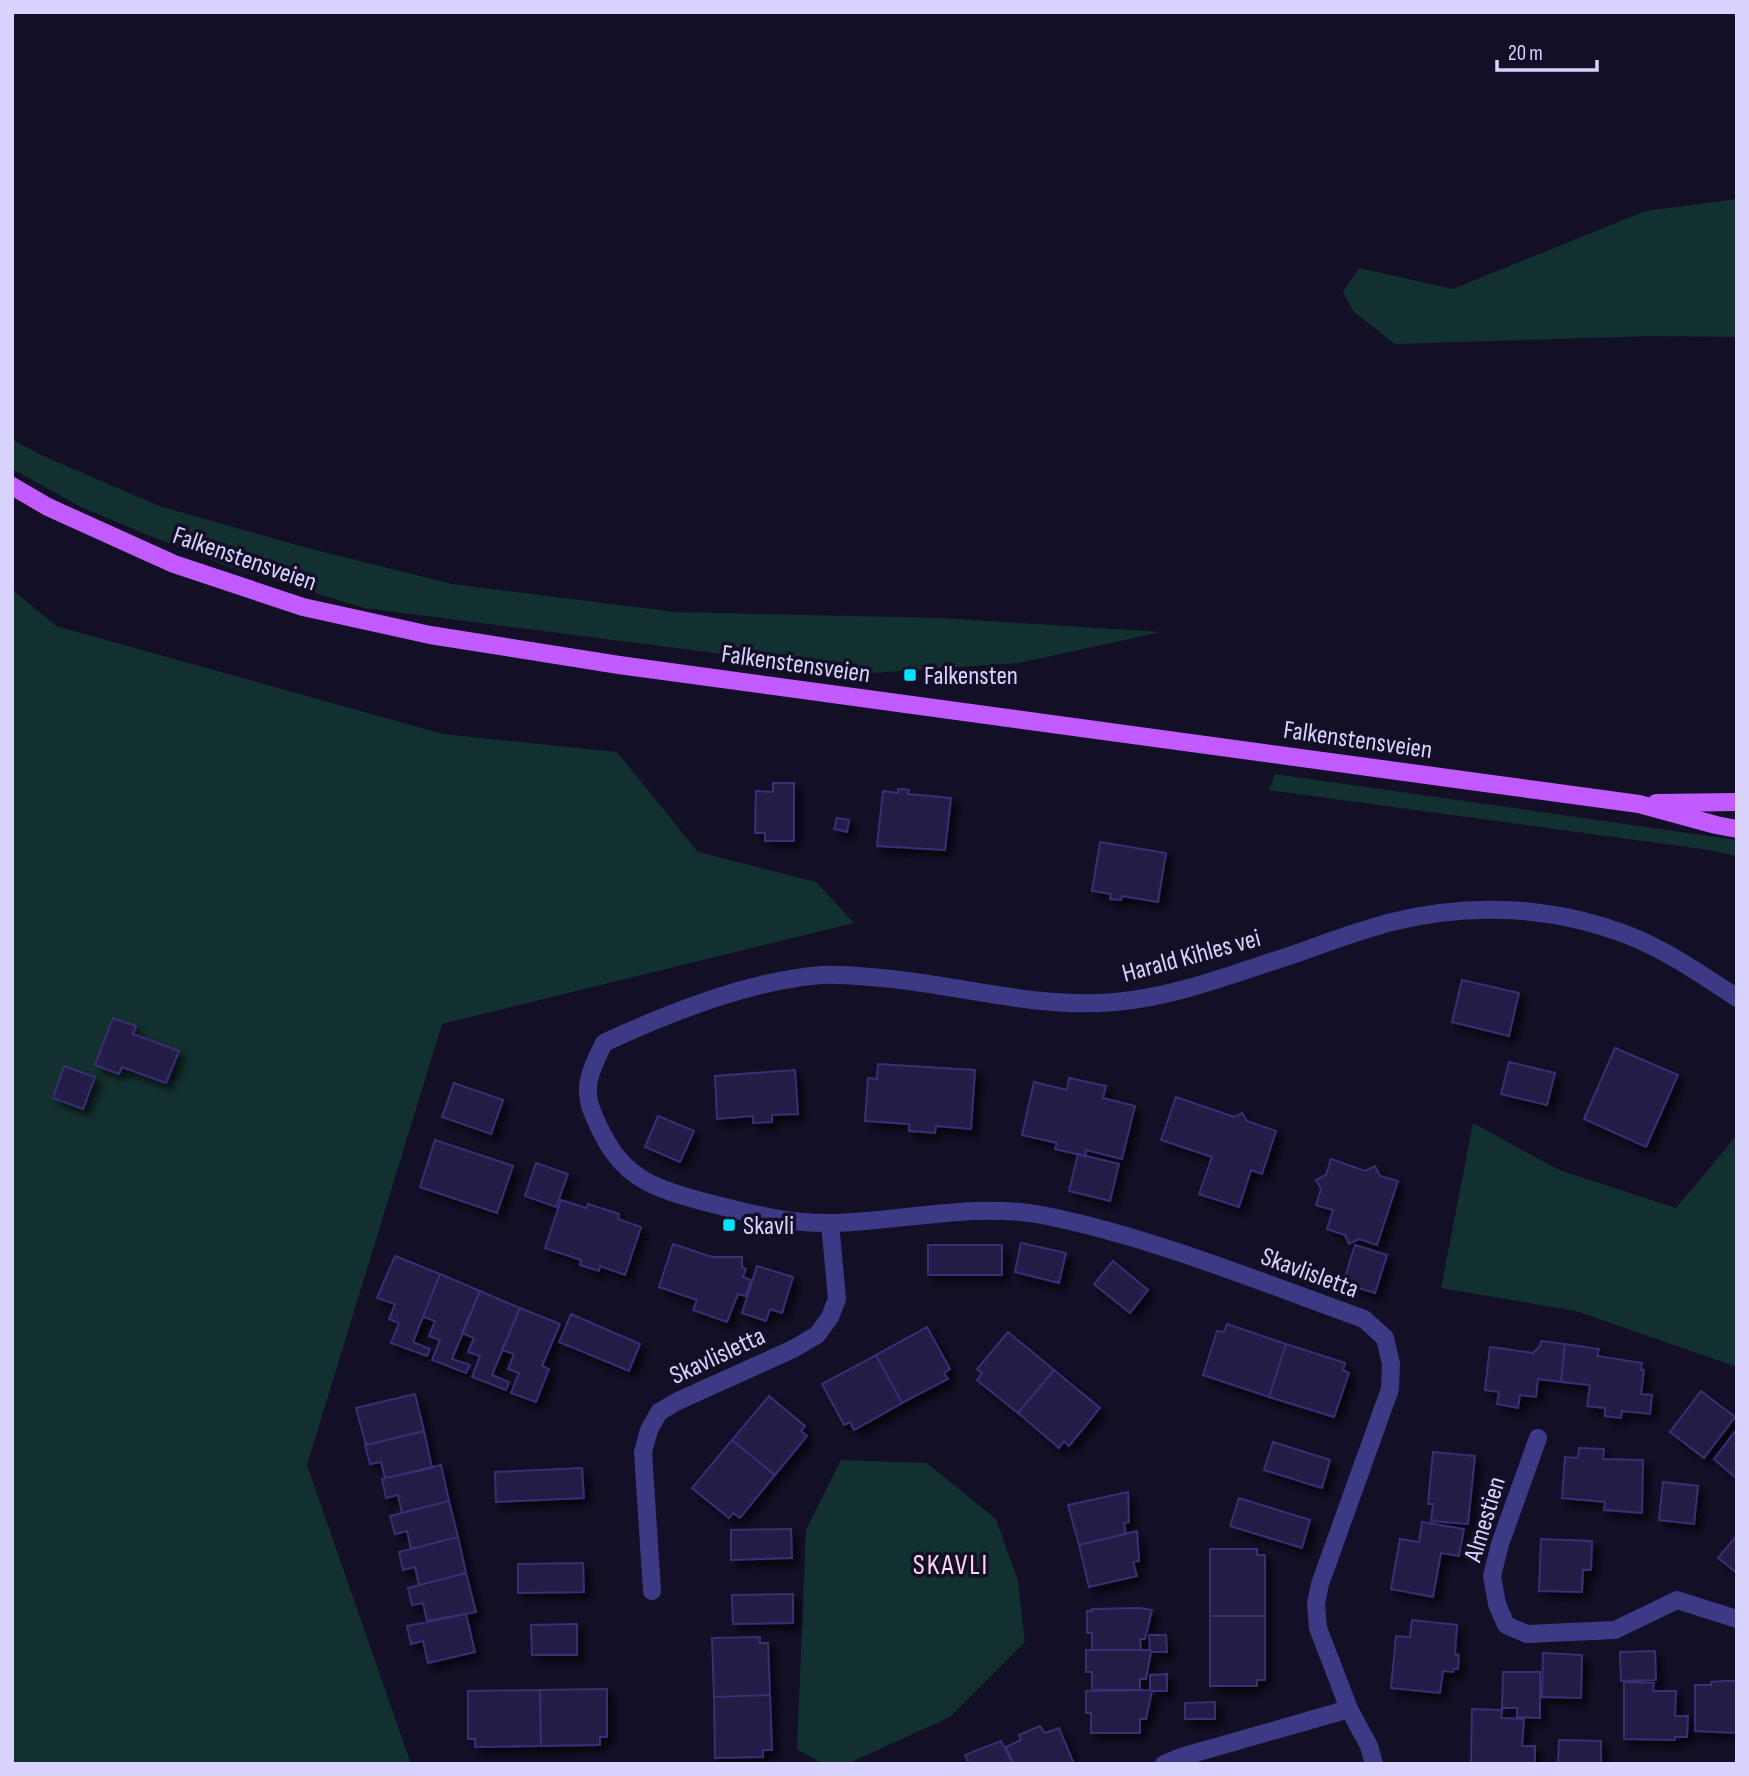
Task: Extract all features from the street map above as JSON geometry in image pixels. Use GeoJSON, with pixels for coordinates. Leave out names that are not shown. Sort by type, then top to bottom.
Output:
{"type":"FeatureCollection","features":[{"type":"Feature","properties":{"kind":"main road","name":"Falkenstensveien"},"geometry":{"type":"LineString","coordinates":[[12,486],[48,507],[174,564],[303,607],[430,635],[619,666],[1639,804],[1737,829]]}},
{"type":"Feature","properties":{"kind":"main road","name":"Falkenstensveien"},"geometry":{"type":"LineString","coordinates":[[1639,804],[1737,802]]}},
{"type":"Feature","properties":{"kind":"street","name":"Harald Kihles vei"},"geometry":{"type":"LineString","coordinates":[[604,1043],[654,1020],[747,989],[822,975],[894,979],[1041,1002],[1080,1003],[1142,998],[1200,985],[1391,922],[1438,913],[1488,909],[1537,911],[1630,936],[1681,961],[1737,998]]}},
{"type":"Feature","properties":{"kind":"street","name":"Skavlisletta"},"geometry":{"type":"LineString","coordinates":[[604,1043],[589,1072],[587,1091],[591,1112],[625,1168],[658,1189],[766,1218],[830,1223],[986,1211],[1038,1214],[1092,1226],[1202,1260],[1364,1320],[1385,1338],[1391,1364],[1390,1389],[1320,1584],[1316,1604],[1318,1628],[1349,1709],[1369,1746],[1374,1764]]}},
{"type":"Feature","properties":{"kind":"street","name":"Skavlisletta"},"geometry":{"type":"LineString","coordinates":[[652,1591],[643,1452],[649,1430],[659,1412],[678,1401],[793,1349],[817,1335],[830,1317],[836,1299],[830,1223]]}},
{"type":"Feature","properties":{"kind":"street","name":"Almestien"},"geometry":{"type":"LineString","coordinates":[[1538,1438],[1500,1544],[1492,1576],[1497,1604],[1506,1625],[1527,1634],[1615,1630],[1677,1600],[1737,1619]]}},
{"type":"Feature","properties":{"kind":"street"},"geometry":{"type":"LineString","coordinates":[[1164,1764],[1349,1709]]}},
{"type":"Feature","properties":{"kind":"green space"},"geometry":{"type":"Polygon","coordinates":[[[1737,199],[1737,337],[1654,336],[1395,344],[1354,312],[1343,292],[1359,268],[1453,289],[1645,211],[1737,199]]]}},
{"type":"Feature","properties":{"kind":"green space"},"geometry":{"type":"Polygon","coordinates":[[[12,439],[39,454],[159,506],[311,549],[452,584],[675,612],[941,618],[1161,632],[1019,663],[872,673],[364,608],[226,566],[83,508],[12,469],[12,439]]]}},
{"type":"Feature","properties":{"kind":"green space"},"geometry":{"type":"Polygon","coordinates":[[[12,589],[56,626],[443,734],[617,752],[698,852],[816,882],[854,923],[442,1024],[307,1465],[411,1764],[12,1764],[12,589]]]}},
{"type":"Feature","properties":{"kind":"green space"},"geometry":{"type":"Polygon","coordinates":[[[1275,774],[1737,840],[1737,856],[1269,790],[1275,774]]]}},
{"type":"Feature","properties":{"kind":"green space"},"geometry":{"type":"Polygon","coordinates":[[[1473,1123],[1559,1170],[1676,1208],[1737,1135],[1737,1367],[1576,1311],[1441,1288],[1473,1123]]]}},
{"type":"Feature","properties":{"kind":"green space"},"geometry":{"type":"Polygon","coordinates":[[[841,1460],[927,1463],[996,1519],[1018,1581],[1025,1642],[950,1717],[847,1764],[823,1764],[797,1749],[806,1530],[841,1460]]]}},
{"type":"Feature","properties":{"kind":"building"},"geometry":{"type":"Polygon","coordinates":[[[773,783],[794,783],[794,841],[765,841],[765,833],[755,833],[756,791],[773,792],[773,783]]]}},
{"type":"Feature","properties":{"kind":"building"},"geometry":{"type":"Polygon","coordinates":[[[898,789],[909,790],[908,794],[951,798],[945,850],[877,846],[883,791],[898,793],[898,789]]]}},
{"type":"Feature","properties":{"kind":"building"},"geometry":{"type":"Polygon","coordinates":[[[837,818],[849,820],[847,832],[834,829],[837,818]]]}},
{"type":"Feature","properties":{"kind":"building"},"geometry":{"type":"Polygon","coordinates":[[[1100,842],[1166,853],[1158,902],[1122,896],[1121,900],[1110,899],[1111,894],[1092,891],[1100,842]]]}},
{"type":"Feature","properties":{"kind":"building"},"geometry":{"type":"Polygon","coordinates":[[[1462,980],[1519,993],[1509,1036],[1452,1022],[1462,980]]]}},
{"type":"Feature","properties":{"kind":"building"},"geometry":{"type":"Polygon","coordinates":[[[113,1018],[136,1026],[133,1034],[179,1051],[166,1083],[122,1067],[119,1074],[95,1065],[113,1018]]]}},
{"type":"Feature","properties":{"kind":"building"},"geometry":{"type":"Polygon","coordinates":[[[1615,1048],[1678,1075],[1646,1147],[1584,1119],[1615,1048]]]}},
{"type":"Feature","properties":{"kind":"building"},"geometry":{"type":"Polygon","coordinates":[[[1509,1062],[1555,1073],[1547,1105],[1501,1094],[1509,1062]]]}},
{"type":"Feature","properties":{"kind":"building"},"geometry":{"type":"Polygon","coordinates":[[[878,1064],[975,1070],[971,1129],[936,1126],[935,1133],[909,1131],[909,1124],[865,1121],[868,1078],[877,1079],[878,1064]]]}},
{"type":"Feature","properties":{"kind":"building"},"geometry":{"type":"Polygon","coordinates":[[[64,1066],[95,1077],[83,1109],[53,1098],[64,1066]]]}},
{"type":"Feature","properties":{"kind":"building"},"geometry":{"type":"Polygon","coordinates":[[[795,1070],[798,1114],[772,1115],[772,1122],[753,1123],[753,1116],[717,1119],[715,1076],[795,1070]]]}},
{"type":"Feature","properties":{"kind":"building"},"geometry":{"type":"Polygon","coordinates":[[[1069,1078],[1106,1086],[1103,1098],[1135,1106],[1122,1159],[1086,1150],[1085,1156],[1055,1149],[1057,1143],[1022,1135],[1034,1082],[1067,1090],[1069,1078]]]}},
{"type":"Feature","properties":{"kind":"building"},"geometry":{"type":"Polygon","coordinates":[[[454,1083],[503,1100],[491,1134],[442,1117],[454,1083]]]}},
{"type":"Feature","properties":{"kind":"building"},"geometry":{"type":"Polygon","coordinates":[[[1176,1097],[1234,1117],[1242,1113],[1247,1121],[1276,1131],[1262,1174],[1251,1170],[1239,1207],[1199,1194],[1212,1157],[1161,1140],[1176,1097]]]}},
{"type":"Feature","properties":{"kind":"building"},"geometry":{"type":"Polygon","coordinates":[[[658,1116],[694,1131],[680,1162],[645,1147],[658,1116]]]}},
{"type":"Feature","properties":{"kind":"building"},"geometry":{"type":"Polygon","coordinates":[[[435,1140],[513,1166],[497,1213],[420,1187],[435,1140]]]}},
{"type":"Feature","properties":{"kind":"building"},"geometry":{"type":"Polygon","coordinates":[[[1078,1154],[1119,1164],[1110,1201],[1069,1191],[1078,1154]]]}},
{"type":"Feature","properties":{"kind":"building"},"geometry":{"type":"Polygon","coordinates":[[[1331,1159],[1365,1171],[1375,1166],[1380,1176],[1398,1181],[1377,1245],[1359,1239],[1349,1244],[1345,1235],[1327,1229],[1333,1210],[1316,1205],[1321,1189],[1316,1180],[1326,1175],[1331,1159]]]}},
{"type":"Feature","properties":{"kind":"building"},"geometry":{"type":"Polygon","coordinates":[[[536,1163],[568,1174],[556,1207],[525,1196],[536,1163]]]}},
{"type":"Feature","properties":{"kind":"building"},"geometry":{"type":"Polygon","coordinates":[[[561,1200],[586,1208],[588,1204],[619,1214],[618,1219],[641,1227],[625,1275],[600,1266],[599,1271],[580,1265],[581,1260],[545,1248],[561,1200]]]}},
{"type":"Feature","properties":{"kind":"building"},"geometry":{"type":"Polygon","coordinates":[[[1021,1243],[1066,1253],[1059,1283],[1015,1272],[1021,1243]]]}},
{"type":"Feature","properties":{"kind":"building"},"geometry":{"type":"Polygon","coordinates":[[[673,1244],[712,1257],[742,1257],[742,1267],[746,1269],[743,1277],[751,1280],[746,1296],[738,1294],[727,1322],[693,1310],[697,1300],[659,1287],[673,1244]]]}},
{"type":"Feature","properties":{"kind":"building"},"geometry":{"type":"Polygon","coordinates":[[[928,1245],[1002,1245],[1002,1275],[928,1275],[928,1245]]]}},
{"type":"Feature","properties":{"kind":"building"},"geometry":{"type":"Polygon","coordinates":[[[1355,1245],[1387,1255],[1375,1293],[1343,1283],[1355,1245]]]}},
{"type":"Feature","properties":{"kind":"building"},"geometry":{"type":"Polygon","coordinates":[[[395,1256],[440,1274],[413,1342],[430,1349],[427,1356],[391,1343],[399,1323],[389,1319],[395,1304],[377,1298],[395,1256]]]}},
{"type":"Feature","properties":{"kind":"building"},"geometry":{"type":"Polygon","coordinates":[[[1113,1261],[1148,1290],[1130,1313],[1094,1284],[1113,1261]]]}},
{"type":"Feature","properties":{"kind":"building"},"geometry":{"type":"Polygon","coordinates":[[[757,1266],[793,1277],[782,1313],[770,1309],[766,1321],[742,1313],[757,1266]]]}},
{"type":"Feature","properties":{"kind":"building"},"geometry":{"type":"Polygon","coordinates":[[[440,1274],[480,1291],[452,1359],[470,1365],[466,1373],[432,1360],[440,1340],[429,1336],[435,1321],[423,1317],[440,1274]]]}},
{"type":"Feature","properties":{"kind":"building"},"geometry":{"type":"Polygon","coordinates":[[[480,1291],[520,1308],[492,1375],[509,1382],[506,1390],[472,1377],[480,1356],[468,1352],[474,1338],[462,1333],[480,1291]]]}},
{"type":"Feature","properties":{"kind":"building"},"geometry":{"type":"Polygon","coordinates":[[[520,1308],[560,1324],[542,1366],[549,1369],[536,1402],[511,1393],[519,1373],[508,1369],[514,1354],[502,1350],[520,1308]]]}},
{"type":"Feature","properties":{"kind":"building"},"geometry":{"type":"Polygon","coordinates":[[[571,1314],[640,1344],[629,1371],[559,1342],[571,1314]]]}},
{"type":"Feature","properties":{"kind":"building"},"geometry":{"type":"Polygon","coordinates":[[[1227,1324],[1286,1344],[1269,1397],[1203,1375],[1217,1331],[1224,1332],[1227,1324]]]}},
{"type":"Feature","properties":{"kind":"building"},"geometry":{"type":"Polygon","coordinates":[[[927,1327],[950,1369],[944,1373],[948,1379],[902,1403],[876,1355],[927,1327]]]}},
{"type":"Feature","properties":{"kind":"building"},"geometry":{"type":"Polygon","coordinates":[[[1008,1332],[1054,1370],[1018,1413],[977,1380],[982,1373],[977,1369],[1008,1332]]]}},
{"type":"Feature","properties":{"kind":"building"},"geometry":{"type":"Polygon","coordinates":[[[1541,1341],[1565,1344],[1561,1382],[1538,1379],[1536,1397],[1520,1395],[1518,1408],[1497,1404],[1499,1392],[1485,1390],[1490,1347],[1533,1353],[1541,1341]]]}},
{"type":"Feature","properties":{"kind":"building"},"geometry":{"type":"Polygon","coordinates":[[[1286,1344],[1345,1363],[1343,1370],[1349,1373],[1334,1417],[1269,1397],[1286,1344]]]}},
{"type":"Feature","properties":{"kind":"building"},"geometry":{"type":"Polygon","coordinates":[[[1565,1344],[1599,1349],[1597,1356],[1642,1363],[1641,1370],[1644,1370],[1641,1394],[1652,1395],[1650,1414],[1622,1411],[1621,1418],[1605,1416],[1605,1408],[1587,1406],[1590,1385],[1561,1382],[1565,1344]]]}},
{"type":"Feature","properties":{"kind":"building"},"geometry":{"type":"Polygon","coordinates":[[[876,1355],[902,1403],[854,1430],[850,1422],[844,1425],[822,1384],[876,1355]]]}},
{"type":"Feature","properties":{"kind":"building"},"geometry":{"type":"Polygon","coordinates":[[[1054,1370],[1100,1408],[1069,1446],[1064,1441],[1059,1448],[1018,1413],[1054,1370]]]}},
{"type":"Feature","properties":{"kind":"building"},"geometry":{"type":"Polygon","coordinates":[[[1701,1391],[1735,1417],[1704,1458],[1670,1432],[1701,1391]]]}},
{"type":"Feature","properties":{"kind":"building"},"geometry":{"type":"Polygon","coordinates":[[[415,1394],[424,1431],[366,1445],[356,1408],[415,1394]]]}},
{"type":"Feature","properties":{"kind":"building"},"geometry":{"type":"Polygon","coordinates":[[[769,1396],[805,1426],[801,1431],[807,1436],[775,1475],[732,1440],[769,1396]]]}},
{"type":"Feature","properties":{"kind":"building"},"geometry":{"type":"Polygon","coordinates":[[[1737,1429],[1737,1478],[1736,1478],[1714,1459],[1737,1429]]]}},
{"type":"Feature","properties":{"kind":"building"},"geometry":{"type":"Polygon","coordinates":[[[424,1431],[432,1468],[385,1478],[381,1462],[370,1464],[365,1445],[424,1431]]]}},
{"type":"Feature","properties":{"kind":"building"},"geometry":{"type":"Polygon","coordinates":[[[732,1440],[775,1475],[740,1518],[733,1513],[729,1518],[692,1488],[732,1440]]]}},
{"type":"Feature","properties":{"kind":"building"},"geometry":{"type":"Polygon","coordinates":[[[1273,1442],[1330,1460],[1322,1488],[1264,1470],[1273,1442]]]}},
{"type":"Feature","properties":{"kind":"building"},"geometry":{"type":"Polygon","coordinates":[[[1579,1448],[1604,1449],[1603,1459],[1643,1460],[1642,1513],[1604,1510],[1605,1502],[1562,1498],[1565,1457],[1578,1458],[1579,1448]]]}},
{"type":"Feature","properties":{"kind":"building"},"geometry":{"type":"Polygon","coordinates":[[[1433,1452],[1475,1456],[1468,1524],[1431,1521],[1433,1504],[1428,1504],[1433,1452]]]}},
{"type":"Feature","properties":{"kind":"building"},"geometry":{"type":"Polygon","coordinates":[[[441,1465],[449,1501],[402,1513],[398,1495],[386,1498],[382,1479],[441,1465]]]}},
{"type":"Feature","properties":{"kind":"building"},"geometry":{"type":"Polygon","coordinates":[[[582,1468],[584,1498],[496,1502],[495,1472],[582,1468]]]}},
{"type":"Feature","properties":{"kind":"building"},"geometry":{"type":"Polygon","coordinates":[[[1663,1482],[1698,1486],[1694,1524],[1659,1520],[1663,1482]]]}},
{"type":"Feature","properties":{"kind":"building"},"geometry":{"type":"Polygon","coordinates":[[[1128,1492],[1129,1522],[1124,1523],[1126,1534],[1079,1545],[1068,1505],[1128,1492]]]}},
{"type":"Feature","properties":{"kind":"building"},"geometry":{"type":"Polygon","coordinates":[[[1239,1498],[1310,1520],[1302,1548],[1230,1526],[1239,1498]]]}},
{"type":"Feature","properties":{"kind":"building"},"geometry":{"type":"Polygon","coordinates":[[[449,1501],[458,1537],[411,1549],[407,1531],[395,1534],[390,1516],[449,1501]]]}},
{"type":"Feature","properties":{"kind":"building"},"geometry":{"type":"Polygon","coordinates":[[[1422,1522],[1464,1529],[1459,1556],[1441,1553],[1433,1597],[1391,1589],[1400,1539],[1419,1542],[1422,1522]]]}},
{"type":"Feature","properties":{"kind":"building"},"geometry":{"type":"Polygon","coordinates":[[[791,1529],[792,1558],[731,1560],[731,1530],[791,1529]]]}},
{"type":"Feature","properties":{"kind":"building"},"geometry":{"type":"Polygon","coordinates":[[[1137,1531],[1139,1561],[1133,1562],[1137,1576],[1089,1587],[1079,1545],[1137,1531]]]}},
{"type":"Feature","properties":{"kind":"building"},"geometry":{"type":"Polygon","coordinates":[[[1737,1535],[1737,1573],[1718,1558],[1737,1535]]]}},
{"type":"Feature","properties":{"kind":"building"},"geometry":{"type":"Polygon","coordinates":[[[458,1537],[466,1573],[419,1585],[415,1567],[403,1570],[399,1552],[458,1537]]]}},
{"type":"Feature","properties":{"kind":"building"},"geometry":{"type":"Polygon","coordinates":[[[1541,1539],[1592,1541],[1591,1570],[1583,1570],[1582,1592],[1539,1591],[1541,1539]]]}},
{"type":"Feature","properties":{"kind":"building"},"geometry":{"type":"Polygon","coordinates":[[[1210,1549],[1257,1549],[1257,1555],[1265,1555],[1265,1616],[1210,1616],[1210,1549]]]}},
{"type":"Feature","properties":{"kind":"building"},"geometry":{"type":"Polygon","coordinates":[[[583,1563],[584,1592],[518,1593],[518,1564],[583,1563]]]}},
{"type":"Feature","properties":{"kind":"building"},"geometry":{"type":"Polygon","coordinates":[[[466,1573],[476,1612],[427,1621],[423,1603],[412,1605],[408,1588],[466,1573]]]}},
{"type":"Feature","properties":{"kind":"building"},"geometry":{"type":"Polygon","coordinates":[[[793,1594],[793,1623],[733,1624],[732,1595],[793,1594]]]}},
{"type":"Feature","properties":{"kind":"building"},"geometry":{"type":"Polygon","coordinates":[[[1140,1608],[1152,1610],[1145,1639],[1140,1639],[1141,1650],[1092,1650],[1092,1633],[1087,1633],[1087,1611],[1140,1608]]]}},
{"type":"Feature","properties":{"kind":"building"},"geometry":{"type":"Polygon","coordinates":[[[466,1614],[475,1652],[428,1663],[423,1641],[411,1644],[407,1626],[466,1614]]]}},
{"type":"Feature","properties":{"kind":"building"},"geometry":{"type":"Polygon","coordinates":[[[1210,1616],[1265,1616],[1265,1680],[1257,1680],[1257,1686],[1210,1686],[1210,1616]]]}},
{"type":"Feature","properties":{"kind":"building"},"geometry":{"type":"Polygon","coordinates":[[[1412,1620],[1457,1625],[1455,1654],[1459,1655],[1458,1669],[1453,1672],[1443,1671],[1440,1693],[1391,1688],[1396,1636],[1410,1637],[1412,1620]]]}},
{"type":"Feature","properties":{"kind":"building"},"geometry":{"type":"Polygon","coordinates":[[[577,1624],[577,1655],[532,1655],[531,1625],[577,1624]]]}},
{"type":"Feature","properties":{"kind":"building"},"geometry":{"type":"Polygon","coordinates":[[[1149,1635],[1166,1635],[1167,1652],[1151,1652],[1146,1679],[1140,1679],[1140,1690],[1092,1690],[1092,1672],[1086,1672],[1086,1650],[1150,1650],[1149,1635]]]}},
{"type":"Feature","properties":{"kind":"building"},"geometry":{"type":"Polygon","coordinates":[[[760,1637],[760,1643],[768,1643],[770,1695],[714,1697],[712,1638],[760,1637]]]}},
{"type":"Feature","properties":{"kind":"building"},"geometry":{"type":"Polygon","coordinates":[[[1655,1651],[1656,1680],[1621,1681],[1620,1652],[1655,1651]]]}},
{"type":"Feature","properties":{"kind":"building"},"geometry":{"type":"Polygon","coordinates":[[[1543,1653],[1582,1655],[1581,1698],[1542,1697],[1543,1653]]]}},
{"type":"Feature","properties":{"kind":"building"},"geometry":{"type":"Polygon","coordinates":[[[1503,1672],[1540,1672],[1540,1718],[1517,1717],[1517,1708],[1502,1708],[1503,1672]]]}},
{"type":"Feature","properties":{"kind":"building"},"geometry":{"type":"Polygon","coordinates":[[[1167,1674],[1167,1691],[1152,1691],[1146,1719],[1140,1719],[1140,1733],[1091,1733],[1091,1713],[1086,1713],[1086,1691],[1150,1690],[1150,1675],[1167,1674]]]}},
{"type":"Feature","properties":{"kind":"building"},"geometry":{"type":"Polygon","coordinates":[[[1737,1681],[1737,1733],[1695,1731],[1695,1685],[1737,1681]]]}},
{"type":"Feature","properties":{"kind":"building"},"geometry":{"type":"Polygon","coordinates":[[[1624,1682],[1654,1683],[1653,1691],[1676,1691],[1675,1716],[1688,1716],[1687,1737],[1675,1737],[1675,1740],[1624,1739],[1624,1682]]]}},
{"type":"Feature","properties":{"kind":"building"},"geometry":{"type":"Polygon","coordinates":[[[607,1689],[607,1737],[600,1737],[600,1745],[541,1746],[540,1690],[607,1689]]]}},
{"type":"Feature","properties":{"kind":"building"},"geometry":{"type":"Polygon","coordinates":[[[540,1690],[541,1746],[475,1747],[475,1739],[468,1739],[468,1691],[540,1690]]]}},
{"type":"Feature","properties":{"kind":"building"},"geometry":{"type":"Polygon","coordinates":[[[770,1695],[772,1750],[763,1750],[763,1757],[715,1758],[714,1697],[770,1695]]]}},
{"type":"Feature","properties":{"kind":"building"},"geometry":{"type":"Polygon","coordinates":[[[1215,1702],[1215,1719],[1185,1719],[1185,1703],[1215,1702]]]}},
{"type":"Feature","properties":{"kind":"building"},"geometry":{"type":"Polygon","coordinates":[[[1472,1709],[1502,1710],[1501,1718],[1524,1719],[1522,1746],[1535,1746],[1535,1764],[1471,1764],[1472,1709]]]}},
{"type":"Feature","properties":{"kind":"building"},"geometry":{"type":"Polygon","coordinates":[[[1040,1726],[1045,1733],[1059,1728],[1074,1764],[1013,1764],[1006,1747],[1021,1740],[1019,1735],[1040,1726]]]}},
{"type":"Feature","properties":{"kind":"building"},"geometry":{"type":"Polygon","coordinates":[[[1559,1740],[1601,1741],[1601,1764],[1558,1764],[1559,1740]]]}},
{"type":"Feature","properties":{"kind":"building"},"geometry":{"type":"Polygon","coordinates":[[[1001,1741],[1013,1764],[969,1764],[965,1755],[1001,1741]]]}},
{"type":"Feature","properties":{"kind":"place","name":"Falkensten"},"geometry":{"type":"Point","coordinates":[910,675]}},
{"type":"Feature","properties":{"kind":"place","name":"Skavli"},"geometry":{"type":"Point","coordinates":[729,1225]}},
{"type":"Feature","properties":{"kind":"district","name":"SKAVLI"},"geometry":{"type":"Point","coordinates":[951,1564]}}]}
